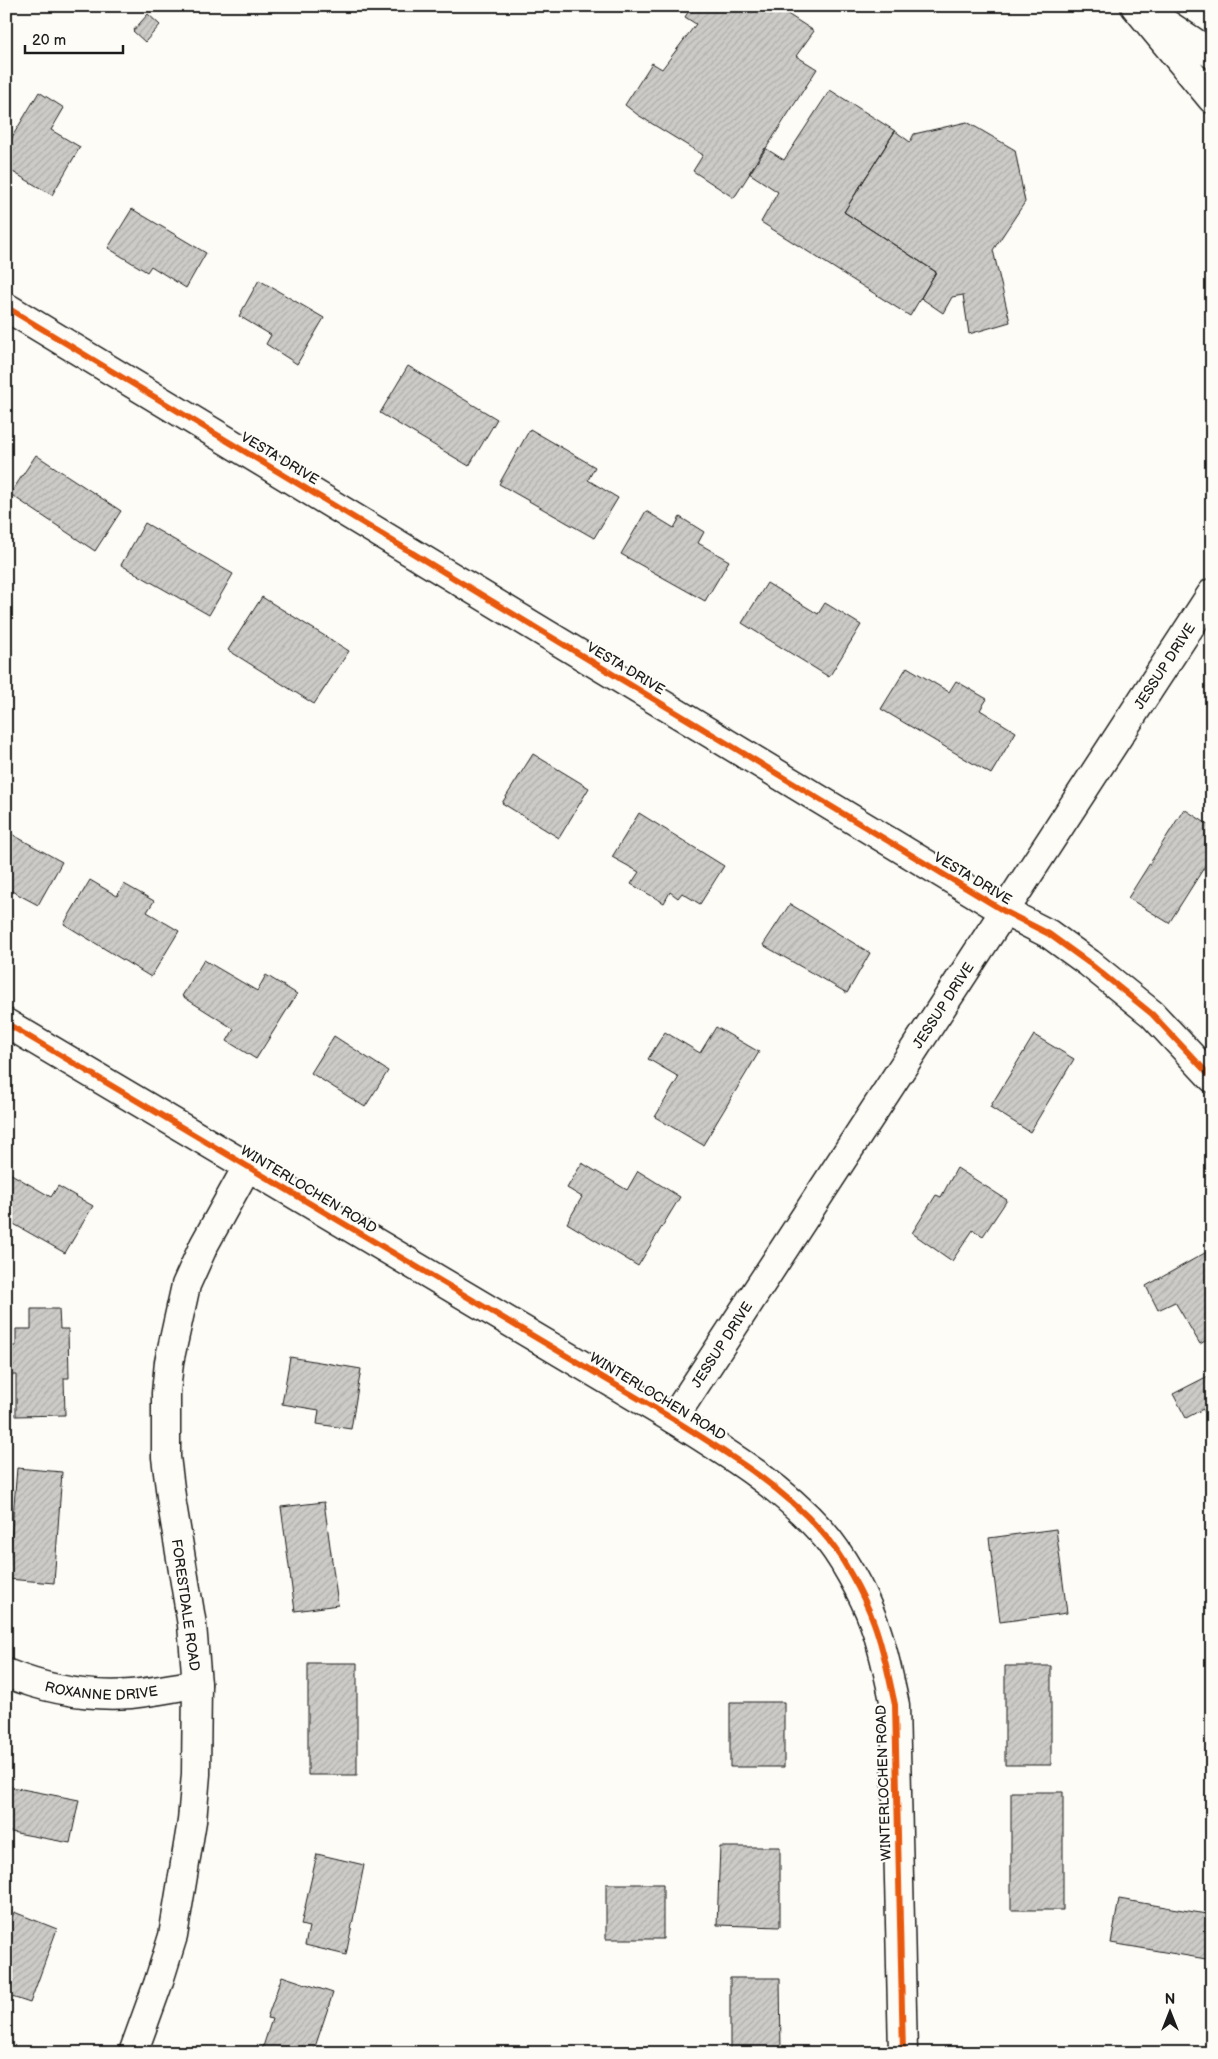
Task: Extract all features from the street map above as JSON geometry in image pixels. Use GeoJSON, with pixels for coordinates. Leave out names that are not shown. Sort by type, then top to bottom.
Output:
{"type":"FeatureCollection","features":[{"type":"Feature","properties":{"kind":"street"},"geometry":{"type":"LineString","coordinates":[[1135,6],[1212,100]]}},
{"type":"Feature","properties":{"kind":"street"},"geometry":{"type":"LineString","coordinates":[[1139,6],[1212,54]]}},
{"type":"Feature","properties":{"kind":"street","name":"VESTA DRIVE"},"geometry":{"type":"LineString","coordinates":[[6,307],[1004,911],[1049,934],[1089,963],[1152,1014],[1212,1078]]}},
{"type":"Feature","properties":{"kind":"street","name":"JESSUP DRIVE"},"geometry":{"type":"LineString","coordinates":[[673,1419],[1212,593]]}},
{"type":"Feature","properties":{"kind":"street","name":"WINTERLOCHEN ROAD"},"geometry":{"type":"LineString","coordinates":[[6,1023],[673,1419],[744,1464],[784,1496],[822,1532],[852,1576],[874,1623],[884,1656],[895,1705],[903,2053]]}},
{"type":"Feature","properties":{"kind":"street","name":"FORESTDALE ROAD"},"geometry":{"type":"LineString","coordinates":[[133,2053],[173,1936],[185,1868],[196,1774],[197,1684],[192,1624],[166,1456],[166,1392],[174,1334],[186,1285],[204,1245],[247,1167]]}},
{"type":"Feature","properties":{"kind":"street","name":"ROXANNE DRIVE"},"geometry":{"type":"LineString","coordinates":[[6,1674],[55,1689],[96,1694],[131,1694],[197,1684]]}},
{"type":"Feature","properties":{"kind":"building"},"geometry":{"type":"Polygon","coordinates":[[[692,6],[775,6],[814,31],[796,56],[817,69],[734,198],[693,171],[703,155],[625,105],[652,63],[662,69],[696,24],[685,17],[692,6]]]}},
{"type":"Feature","properties":{"kind":"building"},"geometry":{"type":"Polygon","coordinates":[[[148,14],[160,25],[145,42],[133,31],[148,14]]]}},
{"type":"Feature","properties":{"kind":"building"},"geometry":{"type":"Polygon","coordinates":[[[830,90],[895,131],[844,212],[936,272],[910,316],[761,222],[778,192],[749,173],[765,148],[784,160],[830,90]]]}},
{"type":"Feature","properties":{"kind":"building"},"geometry":{"type":"Polygon","coordinates":[[[39,92],[64,108],[51,130],[80,147],[52,195],[6,168],[6,147],[39,92]]]}},
{"type":"Feature","properties":{"kind":"building"},"geometry":{"type":"Polygon","coordinates":[[[967,122],[1015,150],[1025,202],[993,250],[1010,322],[969,334],[963,295],[952,297],[943,313],[921,298],[936,272],[844,212],[895,131],[910,142],[914,134],[967,122]]]}},
{"type":"Feature","properties":{"kind":"building"},"geometry":{"type":"Polygon","coordinates":[[[132,209],[206,253],[186,288],[151,266],[147,272],[108,248],[132,209]]]}},
{"type":"Feature","properties":{"kind":"building"},"geometry":{"type":"Polygon","coordinates":[[[259,280],[324,318],[297,364],[266,344],[271,335],[239,316],[259,280]]]}},
{"type":"Feature","properties":{"kind":"building"},"geometry":{"type":"Polygon","coordinates":[[[408,366],[497,419],[469,466],[380,413],[408,366]]]}},
{"type":"Feature","properties":{"kind":"building"},"geometry":{"type":"Polygon","coordinates":[[[530,429],[595,467],[588,480],[618,498],[594,538],[499,484],[530,429]]]}},
{"type":"Feature","properties":{"kind":"building"},"geometry":{"type":"Polygon","coordinates":[[[36,455],[121,511],[95,551],[10,494],[36,455]]]}},
{"type":"Feature","properties":{"kind":"building"},"geometry":{"type":"Polygon","coordinates":[[[646,511],[674,528],[680,517],[704,532],[698,543],[729,561],[705,601],[621,554],[646,511]]]}},
{"type":"Feature","properties":{"kind":"building"},"geometry":{"type":"Polygon","coordinates":[[[145,523],[233,574],[209,615],[121,565],[145,523]]]}},
{"type":"Feature","properties":{"kind":"building"},"geometry":{"type":"Polygon","coordinates":[[[767,583],[818,614],[825,603],[861,625],[829,677],[742,623],[767,583]]]}},
{"type":"Feature","properties":{"kind":"building"},"geometry":{"type":"Polygon","coordinates":[[[262,597],[349,651],[314,704],[228,650],[262,597]]]}},
{"type":"Feature","properties":{"kind":"building"},"geometry":{"type":"Polygon","coordinates":[[[907,667],[949,692],[956,681],[987,699],[980,710],[1016,732],[991,774],[881,709],[907,667]]]}},
{"type":"Feature","properties":{"kind":"building"},"geometry":{"type":"Polygon","coordinates":[[[533,754],[589,788],[559,838],[502,803],[533,754]]]}},
{"type":"Feature","properties":{"kind":"building"},"geometry":{"type":"Polygon","coordinates":[[[1184,809],[1212,827],[1212,855],[1169,923],[1128,898],[1184,809]]]}},
{"type":"Feature","properties":{"kind":"building"},"geometry":{"type":"Polygon","coordinates":[[[639,813],[724,866],[700,904],[682,893],[678,898],[670,892],[664,903],[631,884],[639,872],[612,857],[639,813]]]}},
{"type":"Feature","properties":{"kind":"building"},"geometry":{"type":"Polygon","coordinates":[[[6,831],[62,862],[38,905],[6,888],[6,831]]]}},
{"type":"Feature","properties":{"kind":"building"},"geometry":{"type":"Polygon","coordinates":[[[90,880],[117,896],[124,884],[154,901],[147,912],[179,931],[151,977],[64,924],[90,880]]]}},
{"type":"Feature","properties":{"kind":"building"},"geometry":{"type":"Polygon","coordinates":[[[790,904],[870,953],[847,993],[763,945],[790,904]]]}},
{"type":"Feature","properties":{"kind":"building"},"geometry":{"type":"Polygon","coordinates":[[[204,960],[257,991],[266,975],[297,994],[256,1059],[227,1041],[234,1029],[182,996],[204,960]]]}},
{"type":"Feature","properties":{"kind":"building"},"geometry":{"type":"Polygon","coordinates":[[[716,1027],[759,1052],[703,1145],[655,1117],[679,1077],[648,1059],[665,1032],[700,1053],[716,1027]]]}},
{"type":"Feature","properties":{"kind":"building"},"geometry":{"type":"Polygon","coordinates":[[[1034,1035],[1074,1059],[1030,1132],[990,1107],[1034,1035]]]}},
{"type":"Feature","properties":{"kind":"building"},"geometry":{"type":"Polygon","coordinates":[[[334,1036],[388,1071],[365,1107],[311,1073],[334,1036]]]}},
{"type":"Feature","properties":{"kind":"building"},"geometry":{"type":"Polygon","coordinates":[[[582,1163],[627,1190],[638,1171],[680,1197],[638,1266],[567,1223],[582,1197],[567,1188],[582,1163]]]}},
{"type":"Feature","properties":{"kind":"building"},"geometry":{"type":"Polygon","coordinates":[[[957,1168],[1007,1200],[983,1236],[973,1230],[952,1261],[912,1233],[936,1195],[941,1197],[957,1168]]]}},
{"type":"Feature","properties":{"kind":"building"},"geometry":{"type":"Polygon","coordinates":[[[6,1171],[51,1197],[58,1186],[93,1206],[65,1253],[12,1223],[6,1231],[6,1171]]]}},
{"type":"Feature","properties":{"kind":"building"},"geometry":{"type":"Polygon","coordinates":[[[1212,1249],[1212,1337],[1200,1344],[1175,1302],[1158,1310],[1146,1286],[1212,1249]]]}},
{"type":"Feature","properties":{"kind":"building"},"geometry":{"type":"Polygon","coordinates":[[[31,1309],[59,1309],[60,1329],[68,1329],[69,1378],[64,1378],[65,1415],[16,1416],[16,1375],[6,1375],[6,1346],[16,1346],[16,1329],[31,1329],[31,1309]]]}},
{"type":"Feature","properties":{"kind":"building"},"geometry":{"type":"Polygon","coordinates":[[[290,1357],[361,1369],[351,1429],[317,1424],[319,1410],[282,1404],[290,1357]]]}},
{"type":"Feature","properties":{"kind":"building"},"geometry":{"type":"Polygon","coordinates":[[[1212,1374],[1212,1425],[1203,1409],[1186,1418],[1173,1394],[1212,1374]]]}},
{"type":"Feature","properties":{"kind":"building"},"geometry":{"type":"Polygon","coordinates":[[[17,1468],[62,1472],[54,1583],[8,1579],[17,1468]]]}},
{"type":"Feature","properties":{"kind":"building"},"geometry":{"type":"Polygon","coordinates":[[[324,1502],[338,1605],[295,1611],[281,1507],[324,1502]]]}},
{"type":"Feature","properties":{"kind":"building"},"geometry":{"type":"Polygon","coordinates":[[[1056,1529],[1067,1613],[1000,1622],[989,1538],[1056,1529]]]}},
{"type":"Feature","properties":{"kind":"building"},"geometry":{"type":"Polygon","coordinates":[[[308,1663],[357,1663],[357,1775],[308,1775],[308,1663]]]}},
{"type":"Feature","properties":{"kind":"building"},"geometry":{"type":"Polygon","coordinates":[[[1005,1666],[1051,1666],[1051,1765],[1005,1765],[1005,1666]]]}},
{"type":"Feature","properties":{"kind":"building"},"geometry":{"type":"Polygon","coordinates":[[[730,1702],[784,1702],[784,1767],[730,1767],[730,1702]]]}},
{"type":"Feature","properties":{"kind":"building"},"geometry":{"type":"Polygon","coordinates":[[[6,1786],[79,1800],[70,1843],[6,1831],[6,1786]]]}},
{"type":"Feature","properties":{"kind":"building"},"geometry":{"type":"Polygon","coordinates":[[[1011,1792],[1063,1792],[1063,1910],[1011,1910],[1011,1792]]]}},
{"type":"Feature","properties":{"kind":"building"},"geometry":{"type":"Polygon","coordinates":[[[720,1847],[780,1847],[780,1927],[717,1925],[720,1847]]]}},
{"type":"Feature","properties":{"kind":"building"},"geometry":{"type":"Polygon","coordinates":[[[317,1854],[364,1865],[346,1955],[305,1945],[309,1927],[301,1925],[317,1854]]]}},
{"type":"Feature","properties":{"kind":"building"},"geometry":{"type":"Polygon","coordinates":[[[606,1884],[663,1884],[663,1939],[606,1939],[606,1884]]]}},
{"type":"Feature","properties":{"kind":"building"},"geometry":{"type":"Polygon","coordinates":[[[1119,1899],[1212,1915],[1212,1960],[1111,1943],[1119,1899]]]}},
{"type":"Feature","properties":{"kind":"building"},"geometry":{"type":"Polygon","coordinates":[[[14,1912],[57,1929],[30,2003],[6,1995],[6,1936],[14,1912]]]}},
{"type":"Feature","properties":{"kind":"building"},"geometry":{"type":"Polygon","coordinates":[[[282,1976],[333,1993],[313,2053],[261,2053],[272,2019],[267,2018],[282,1976]]]}},
{"type":"Feature","properties":{"kind":"building"},"geometry":{"type":"Polygon","coordinates":[[[730,1978],[780,1978],[781,2053],[730,2053],[730,1978]]]}},
{"type":"Feature","properties":{"kind":"cycle path"},"geometry":{"type":"LineString","coordinates":[[6,307],[1004,911],[1049,934],[1089,963],[1152,1014],[1212,1078]]}},
{"type":"Feature","properties":{"kind":"cycle path"},"geometry":{"type":"LineString","coordinates":[[6,1023],[673,1419],[751,1470],[805,1514],[829,1540],[844,1562],[870,1612],[878,1633],[895,1705],[903,2053]]}}]}
